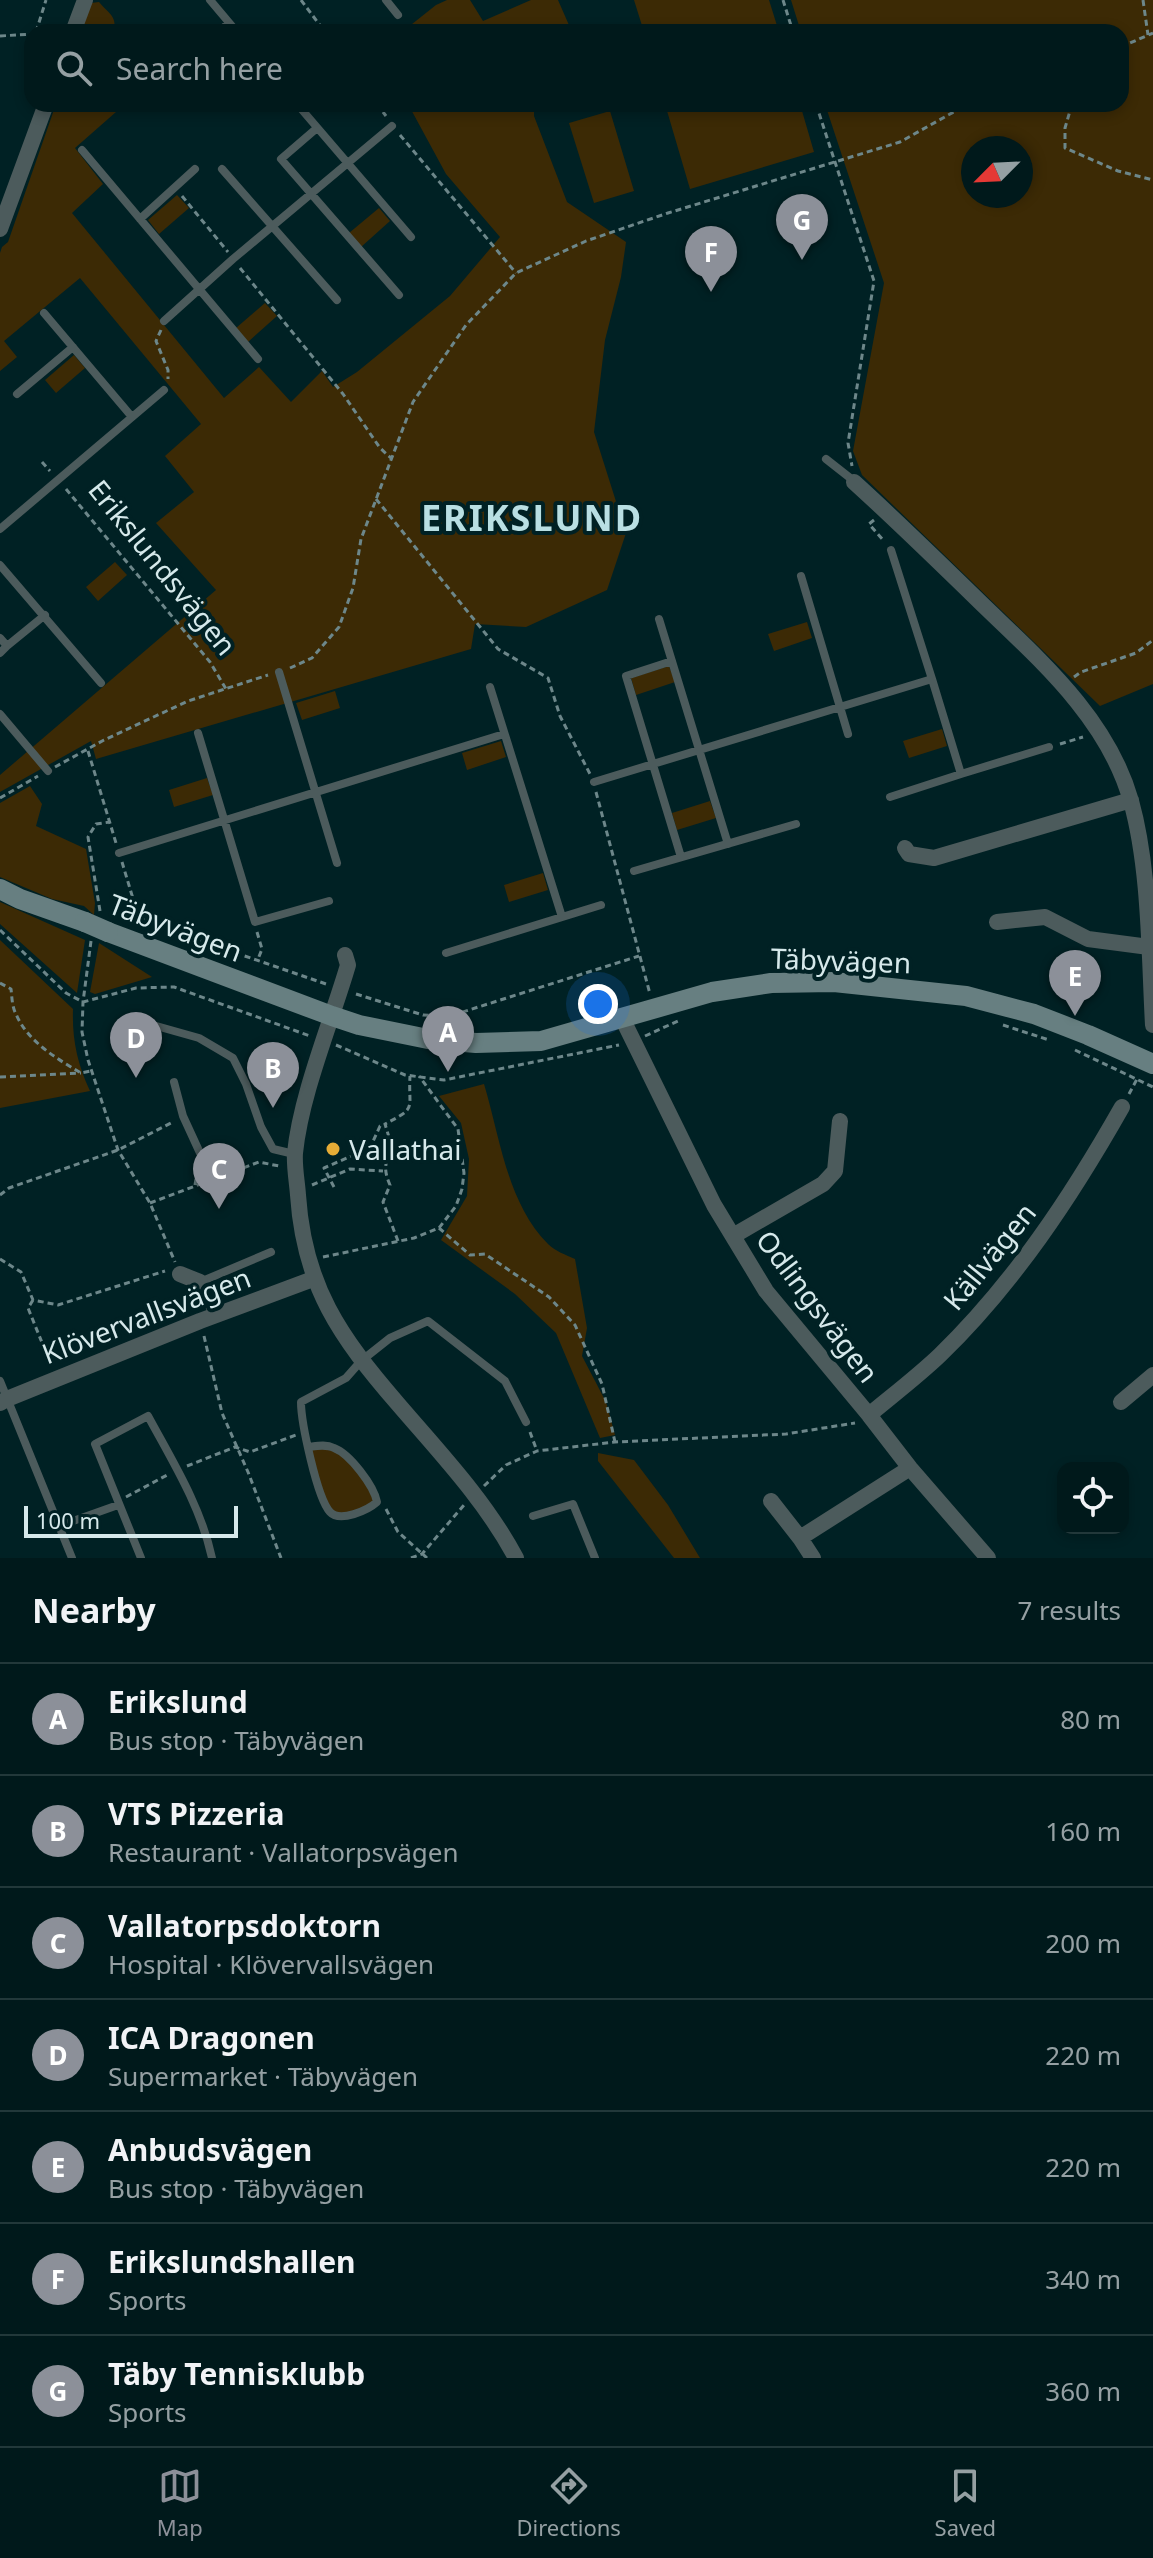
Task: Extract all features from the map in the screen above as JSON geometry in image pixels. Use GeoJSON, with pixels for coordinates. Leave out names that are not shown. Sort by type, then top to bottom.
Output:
{"type":"FeatureCollection","features":[{"type":"Feature","properties":{"kind":"main road","name":"Täbyvägen"},"geometry":{"type":"LineString","coordinates":[[0,889],[332,1016],[359,1025],[428,1039],[476,1043],[541,1041],[712,992],[771,983],[834,982],[966,996],[1034,1014],[1150,1057]]}},
{"type":"Feature","properties":{"kind":"street"},"geometry":{"type":"LineString","coordinates":[[76,24],[85,0]]}},
{"type":"Feature","properties":{"kind":"street"},"geometry":{"type":"LineString","coordinates":[[0,229],[43,112]]}},
{"type":"Feature","properties":{"kind":"street"},"geometry":{"type":"LineString","coordinates":[[854,482],[1007,628],[1079,702],[1099,732],[1131,800],[1149,888],[1153,1025]]}},
{"type":"Feature","properties":{"kind":"street"},"geometry":{"type":"LineString","coordinates":[[905,848],[909,854],[934,858],[1131,800]]}},
{"type":"Feature","properties":{"kind":"street"},"geometry":{"type":"LineString","coordinates":[[997,922],[1045,917],[1088,939],[1149,947]]}},
{"type":"Feature","properties":{"kind":"street"},"geometry":{"type":"LineString","coordinates":[[345,955],[348,965],[303,1113],[295,1155],[299,1221],[307,1261],[338,1328],[361,1361],[474,1494],[499,1527],[516,1558]]}},
{"type":"Feature","properties":{"kind":"street","name":"Odlingsvägen"},"geometry":{"type":"LineString","coordinates":[[622,1018],[714,1205],[766,1291],[910,1468],[988,1558]]}},
{"type":"Feature","properties":{"kind":"street","name":"Källvägen"},"geometry":{"type":"LineString","coordinates":[[869,1415],[939,1355],[1005,1284],[1080,1180],[1122,1107]]}},
{"type":"Feature","properties":{"kind":"street"},"geometry":{"type":"LineString","coordinates":[[733,1236],[823,1184],[835,1171],[840,1121]]}},
{"type":"Feature","properties":{"kind":"street","name":"Klövervallsvägen"},"geometry":{"type":"LineString","coordinates":[[180,1274],[200,1282]]}},
{"type":"Feature","properties":{"kind":"street","name":"Klövervallsvägen"},"geometry":{"type":"LineString","coordinates":[[4,1401],[206,1318],[313,1279]]}},
{"type":"Feature","properties":{"kind":"street"},"geometry":{"type":"LineString","coordinates":[[1121,1402],[1153,1375]]}},
{"type":"Feature","properties":{"kind":"street"},"geometry":{"type":"LineString","coordinates":[[800,1538],[910,1468]]}},
{"type":"Feature","properties":{"kind":"street"},"geometry":{"type":"LineString","coordinates":[[771,1501],[813,1558]]}},
{"type":"Feature","properties":{"kind":"lane"},"geometry":{"type":"LineString","coordinates":[[210,0],[229,23]]}},
{"type":"Feature","properties":{"kind":"lane"},"geometry":{"type":"LineString","coordinates":[[386,0],[398,15]]}},
{"type":"Feature","properties":{"kind":"lane"},"geometry":{"type":"LineString","coordinates":[[304,112],[411,237]]}},
{"type":"Feature","properties":{"kind":"lane"},"geometry":{"type":"LineString","coordinates":[[164,321],[392,126]]}},
{"type":"Feature","properties":{"kind":"lane"},"geometry":{"type":"LineString","coordinates":[[317,128],[281,159],[399,295]]}},
{"type":"Feature","properties":{"kind":"lane"},"geometry":{"type":"LineString","coordinates":[[82,150],[258,359]]}},
{"type":"Feature","properties":{"kind":"lane"},"geometry":{"type":"LineString","coordinates":[[140,219],[195,169]]}},
{"type":"Feature","properties":{"kind":"lane"},"geometry":{"type":"LineString","coordinates":[[222,169],[337,300]]}},
{"type":"Feature","properties":{"kind":"lane"},"geometry":{"type":"LineString","coordinates":[[44,313],[132,417]]}},
{"type":"Feature","properties":{"kind":"lane"},"geometry":{"type":"LineString","coordinates":[[17,394],[73,347]]}},
{"type":"Feature","properties":{"kind":"lane","name":"Erikslundsvägen"},"geometry":{"type":"LineString","coordinates":[[0,529],[164,390]]}},
{"type":"Feature","properties":{"kind":"lane"},"geometry":{"type":"LineString","coordinates":[[826,459],[854,482]]}},
{"type":"Feature","properties":{"kind":"lane"},"geometry":{"type":"LineString","coordinates":[[891,550],[961,774]]}},
{"type":"Feature","properties":{"kind":"lane"},"geometry":{"type":"LineString","coordinates":[[0,565],[101,683]]}},
{"type":"Feature","properties":{"kind":"lane"},"geometry":{"type":"LineString","coordinates":[[801,576],[848,734]]}},
{"type":"Feature","properties":{"kind":"lane"},"geometry":{"type":"LineString","coordinates":[[0,638],[4,650],[45,615]]}},
{"type":"Feature","properties":{"kind":"lane"},"geometry":{"type":"LineString","coordinates":[[659,619],[728,844]]}},
{"type":"Feature","properties":{"kind":"lane"},"geometry":{"type":"LineString","coordinates":[[672,661],[626,676],[681,857]]}},
{"type":"Feature","properties":{"kind":"lane"},"geometry":{"type":"LineString","coordinates":[[279,672],[337,863]]}},
{"type":"Feature","properties":{"kind":"lane"},"geometry":{"type":"LineString","coordinates":[[594,782],[932,679]]}},
{"type":"Feature","properties":{"kind":"lane"},"geometry":{"type":"LineString","coordinates":[[490,687],[562,917]]}},
{"type":"Feature","properties":{"kind":"lane"},"geometry":{"type":"LineString","coordinates":[[0,714],[48,771]]}},
{"type":"Feature","properties":{"kind":"lane","name":"Täbyvägen"},"geometry":{"type":"LineString","coordinates":[[198,733],[255,922],[329,901]]}},
{"type":"Feature","properties":{"kind":"lane","name":"Täbyvägen"},"geometry":{"type":"LineString","coordinates":[[119,853],[504,734]]}},
{"type":"Feature","properties":{"kind":"lane"},"geometry":{"type":"LineString","coordinates":[[890,797],[1049,747]]}},
{"type":"Feature","properties":{"kind":"lane"},"geometry":{"type":"LineString","coordinates":[[634,871],[796,824]]}},
{"type":"Feature","properties":{"kind":"lane"},"geometry":{"type":"LineString","coordinates":[[446,953],[601,905]]}},
{"type":"Feature","properties":{"kind":"lane"},"geometry":{"type":"LineString","coordinates":[[135,1020],[199,1038],[233,1058],[273,1149],[295,1155]]}},
{"type":"Feature","properties":{"kind":"lane"},"geometry":{"type":"LineString","coordinates":[[174,1082],[183,1116],[200,1153]]}},
{"type":"Feature","properties":{"kind":"lane"},"geometry":{"type":"LineString","coordinates":[[206,1318],[200,1282],[271,1252]]}},
{"type":"Feature","properties":{"kind":"lane"},"geometry":{"type":"LineString","coordinates":[[309,1447],[326,1445],[338,1449],[368,1481],[375,1491],[377,1502],[345,1516],[329,1512],[317,1479],[305,1432],[301,1402],[346,1378],[361,1361],[390,1338],[428,1321],[505,1381],[526,1422]]}},
{"type":"Feature","properties":{"kind":"lane"},"geometry":{"type":"LineString","coordinates":[[0,1381],[4,1401],[72,1558]]}},
{"type":"Feature","properties":{"kind":"lane"},"geometry":{"type":"LineString","coordinates":[[141,1558],[95,1444],[148,1416],[206,1529],[212,1558]]}},
{"type":"Feature","properties":{"kind":"lane"},"geometry":{"type":"LineString","coordinates":[[533,1516],[573,1504],[595,1558]]}},
{"type":"Feature","properties":{"kind":"lane"},"geometry":{"type":"LineString","coordinates":[[59,1526],[118,1505]]}},
{"type":"Feature","properties":{"kind":"path"},"geometry":{"type":"LineString","coordinates":[[37,24],[46,0]]}},
{"type":"Feature","properties":{"kind":"path"},"geometry":{"type":"LineString","coordinates":[[301,0],[319,24]]}},
{"type":"Feature","properties":{"kind":"path"},"geometry":{"type":"LineString","coordinates":[[783,0],[790,24]]}},
{"type":"Feature","properties":{"kind":"path"},"geometry":{"type":"LineString","coordinates":[[1129,44],[1151,34],[1143,0]]}},
{"type":"Feature","properties":{"kind":"path"},"geometry":{"type":"LineString","coordinates":[[0,36],[24,34]]}},
{"type":"Feature","properties":{"kind":"path"},"geometry":{"type":"LineString","coordinates":[[382,112],[516,273]]}},
{"type":"Feature","properties":{"kind":"path"},"geometry":{"type":"LineString","coordinates":[[818,112],[874,281],[848,443],[854,482]]}},
{"type":"Feature","properties":{"kind":"path"},"geometry":{"type":"LineString","coordinates":[[110,822],[87,749],[188,701],[279,672],[312,658],[339,627],[353,588],[361,539],[413,402],[466,325],[516,273],[586,241],[668,213],[900,142],[954,112]]}},
{"type":"Feature","properties":{"kind":"path"},"geometry":{"type":"LineString","coordinates":[[1070,112],[1065,128],[1065,148],[1118,171],[1153,180]]}},
{"type":"Feature","properties":{"kind":"path"},"geometry":{"type":"LineString","coordinates":[[175,187],[343,394],[380,448],[392,459]]}},
{"type":"Feature","properties":{"kind":"path"},"geometry":{"type":"LineString","coordinates":[[164,321],[156,341],[168,370],[164,390]]}},
{"type":"Feature","properties":{"kind":"path","name":"Erikslundsvägen"},"geometry":{"type":"LineString","coordinates":[[42,462],[210,662],[226,689]]}},
{"type":"Feature","properties":{"kind":"path"},"geometry":{"type":"LineString","coordinates":[[376,499],[498,649],[548,678],[560,716],[594,782],[654,1009]]}},
{"type":"Feature","properties":{"kind":"path"},"geometry":{"type":"LineString","coordinates":[[884,509],[869,524],[891,550]]}},
{"type":"Feature","properties":{"kind":"path"},"geometry":{"type":"LineString","coordinates":[[1063,686],[1081,672],[1136,653],[1153,640]]}},
{"type":"Feature","properties":{"kind":"path"},"geometry":{"type":"LineString","coordinates":[[1049,747],[1099,732]]}},
{"type":"Feature","properties":{"kind":"path"},"geometry":{"type":"LineString","coordinates":[[255,922],[262,949],[258,959]]}},
{"type":"Feature","properties":{"kind":"path"},"geometry":{"type":"LineString","coordinates":[[0,983],[11,989],[14,1012],[25,1032],[81,1073]]}},
{"type":"Feature","properties":{"kind":"path"},"geometry":{"type":"LineString","coordinates":[[83,1002],[82,1032],[91,1071],[118,1150],[150,1203],[180,1274],[206,1318],[222,1413],[281,1558]]}},
{"type":"Feature","properties":{"kind":"path"},"geometry":{"type":"LineString","coordinates":[[0,1077],[91,1071]]}},
{"type":"Feature","properties":{"kind":"path"},"geometry":{"type":"LineString","coordinates":[[334,1187],[324,1168],[370,1148],[380,1126],[406,1113],[411,1107],[410,1075]]}},
{"type":"Feature","properties":{"kind":"path"},"geometry":{"type":"LineString","coordinates":[[307,1261],[398,1241],[439,1228],[456,1206],[464,1173],[458,1129],[419,1076]]}},
{"type":"Feature","properties":{"kind":"path"},"geometry":{"type":"LineString","coordinates":[[0,1195],[9,1188],[118,1150],[183,1116]]}},
{"type":"Feature","properties":{"kind":"path"},"geometry":{"type":"LineString","coordinates":[[385,1124],[392,1147],[383,1171],[390,1185],[383,1202],[398,1241]]}},
{"type":"Feature","properties":{"kind":"path"},"geometry":{"type":"LineString","coordinates":[[195,1187],[200,1153]]}},
{"type":"Feature","properties":{"kind":"path"},"geometry":{"type":"LineString","coordinates":[[150,1203],[259,1162],[280,1166]]}},
{"type":"Feature","properties":{"kind":"path"},"geometry":{"type":"LineString","coordinates":[[297,1191],[350,1169],[383,1171]]}},
{"type":"Feature","properties":{"kind":"path"},"geometry":{"type":"LineString","coordinates":[[439,1228],[470,1255],[485,1254],[549,1297],[575,1325],[602,1384],[615,1442]]}},
{"type":"Feature","properties":{"kind":"path","name":"Klövervallsvägen"},"geometry":{"type":"LineString","coordinates":[[0,1259],[21,1272],[33,1300],[58,1305],[169,1270],[180,1274]]}},
{"type":"Feature","properties":{"kind":"path"},"geometry":{"type":"LineString","coordinates":[[33,1300],[28,1308],[45,1350]]}},
{"type":"Feature","properties":{"kind":"path"},"geometry":{"type":"LineString","coordinates":[[411,1558],[422,1554],[474,1494],[506,1465],[537,1451],[615,1442],[786,1434],[861,1422],[869,1415]]}},
{"type":"Feature","properties":{"kind":"path"},"geometry":{"type":"LineString","coordinates":[[526,1422],[537,1451]]}},
{"type":"Feature","properties":{"kind":"path"},"geometry":{"type":"LineString","coordinates":[[118,1505],[129,1494],[235,1447],[250,1452],[305,1432]]}},
{"type":"Feature","properties":{"kind":"path"},"geometry":{"type":"LineString","coordinates":[[377,1502],[384,1505],[398,1532],[427,1558]]}},
{"type":"Feature","properties":{"kind":"shaded area"},"geometry":{"type":"Polygon","coordinates":[[[447,0],[470,0],[483,21],[531,0],[558,0],[568,24],[412,24],[447,0]]]}},
{"type":"Feature","properties":{"kind":"shaded area"},"geometry":{"type":"Polygon","coordinates":[[[634,0],[769,0],[776,24],[642,24],[634,0]]]}},
{"type":"Feature","properties":{"kind":"shaded area"},"geometry":{"type":"Polygon","coordinates":[[[791,0],[1153,0],[1153,684],[1100,706],[862,475],[853,451],[884,283],[828,112],[1129,112],[1129,24],[798,24],[791,0]]]}},
{"type":"Feature","properties":{"kind":"shaded area"},"geometry":{"type":"Polygon","coordinates":[[[99,2],[114,19],[114,24],[84,24],[91,3],[99,2]]]}},
{"type":"Feature","properties":{"kind":"shaded area"},"geometry":{"type":"Polygon","coordinates":[[[53,112],[116,112],[75,148],[103,184],[72,213],[224,398],[259,367],[291,402],[322,371],[333,387],[357,372],[450,296],[500,237],[446,174],[412,112],[534,112],[567,202],[626,242],[621,277],[605,340],[594,432],[626,533],[607,590],[526,627],[475,624],[471,649],[96,759],[91,741],[0,792],[0,775],[216,590],[156,523],[194,492],[165,456],[201,424],[80,278],[4,341],[17,357],[0,371],[0,253],[8,242],[53,112]]]}},
{"type":"Feature","properties":{"kind":"shaded area"},"geometry":{"type":"Polygon","coordinates":[[[610,112],[634,191],[594,203],[569,123],[610,112]]]}},
{"type":"Feature","properties":{"kind":"shaded area"},"geometry":{"type":"Polygon","coordinates":[[[667,112],[802,112],[814,152],[690,189],[667,112]]]}},
{"type":"Feature","properties":{"kind":"shaded area"},"geometry":{"type":"Polygon","coordinates":[[[177,195],[189,208],[159,234],[148,220],[177,195]]]}},
{"type":"Feature","properties":{"kind":"shaded area"},"geometry":{"type":"Polygon","coordinates":[[[379,208],[390,221],[361,247],[349,233],[379,208]]]}},
{"type":"Feature","properties":{"kind":"shaded area"},"geometry":{"type":"Polygon","coordinates":[[[265,303],[277,316],[248,342],[236,328],[265,303]]]}},
{"type":"Feature","properties":{"kind":"shaded area"},"geometry":{"type":"Polygon","coordinates":[[[74,355],[85,368],[56,393],[45,380],[74,355]]]}},
{"type":"Feature","properties":{"kind":"shaded area"},"geometry":{"type":"Polygon","coordinates":[[[115,562],[127,575],[98,601],[86,587],[115,562]]]}},
{"type":"Feature","properties":{"kind":"shaded area"},"geometry":{"type":"Polygon","coordinates":[[[807,622],[812,638],[774,651],[768,634],[807,622]]]}},
{"type":"Feature","properties":{"kind":"shaded area"},"geometry":{"type":"Polygon","coordinates":[[[669,666],[675,682],[636,695],[631,678],[669,666]]]}},
{"type":"Feature","properties":{"kind":"shaded area"},"geometry":{"type":"Polygon","coordinates":[[[335,691],[340,708],[302,720],[296,703],[335,691]]]}},
{"type":"Feature","properties":{"kind":"shaded area"},"geometry":{"type":"Polygon","coordinates":[[[942,729],[947,746],[909,758],[903,741],[942,729]]]}},
{"type":"Feature","properties":{"kind":"shaded area"},"geometry":{"type":"Polygon","coordinates":[[[501,741],[506,757],[467,770],[462,753],[501,741]]]}},
{"type":"Feature","properties":{"kind":"shaded area"},"geometry":{"type":"Polygon","coordinates":[[[207,778],[213,795],[174,807],[169,790],[207,778]]]}},
{"type":"Feature","properties":{"kind":"shaded area"},"geometry":{"type":"Polygon","coordinates":[[[30,786],[42,804],[36,826],[86,849],[95,903],[94,915],[84,906],[52,899],[0,877],[0,803],[30,786]]]}},
{"type":"Feature","properties":{"kind":"shaded area"},"geometry":{"type":"Polygon","coordinates":[[[710,801],[716,818],[677,830],[672,813],[710,801]]]}},
{"type":"Feature","properties":{"kind":"shaded area"},"geometry":{"type":"Polygon","coordinates":[[[543,873],[548,890],[509,902],[504,885],[543,873]]]}},
{"type":"Feature","properties":{"kind":"shaded area"},"geometry":{"type":"Polygon","coordinates":[[[0,902],[85,940],[77,993],[0,924],[0,902]]]}},
{"type":"Feature","properties":{"kind":"shaded area"},"geometry":{"type":"Polygon","coordinates":[[[0,940],[73,1009],[76,1051],[90,1091],[0,1108],[0,940]]]}},
{"type":"Feature","properties":{"kind":"shaded area"},"geometry":{"type":"Polygon","coordinates":[[[99,943],[152,977],[95,994],[90,992],[99,943]]]}},
{"type":"Feature","properties":{"kind":"shaded area"},"geometry":{"type":"Polygon","coordinates":[[[484,1084],[507,1168],[523,1209],[548,1244],[575,1259],[587,1328],[582,1356],[606,1402],[615,1435],[600,1438],[556,1333],[515,1294],[441,1240],[467,1196],[469,1159],[461,1123],[439,1096],[484,1084]]]}},
{"type":"Feature","properties":{"kind":"shaded area"},"geometry":{"type":"Polygon","coordinates":[[[309,1447],[338,1449],[368,1481],[377,1502],[345,1516],[329,1512],[309,1447]]]}},
{"type":"Feature","properties":{"kind":"shaded area"},"geometry":{"type":"Polygon","coordinates":[[[598,1453],[634,1460],[668,1505],[700,1558],[674,1558],[598,1461],[598,1453]]]}},
{"type":"Feature","properties":{"kind":"place","name":"Täby Tennisklubb"},"geometry":{"type":"Point","coordinates":[802,260]}},
{"type":"Feature","properties":{"kind":"place","name":"Erikslundshallen"},"geometry":{"type":"Point","coordinates":[711,292]}},
{"type":"Feature","properties":{"kind":"place","name":"Anbudsvägen"},"geometry":{"type":"Point","coordinates":[1075,1016]}},
{"type":"Feature","properties":{"kind":"place","name":"Erikslund"},"geometry":{"type":"Point","coordinates":[448,1072]}},
{"type":"Feature","properties":{"kind":"place","name":"ICA Dragonen"},"geometry":{"type":"Point","coordinates":[136,1078]}},
{"type":"Feature","properties":{"kind":"place","name":"VTS Pizzeria"},"geometry":{"type":"Point","coordinates":[273,1108]}},
{"type":"Feature","properties":{"kind":"place","name":"Vallathai"},"geometry":{"type":"Point","coordinates":[333,1149]}},
{"type":"Feature","properties":{"kind":"place","name":"Vallatorpsdoktorn"},"geometry":{"type":"Point","coordinates":[219,1209]}},
{"type":"Feature","properties":{"kind":"district","name":"ERIKSLUND"},"geometry":{"type":"Point","coordinates":[532,517]}}]}
